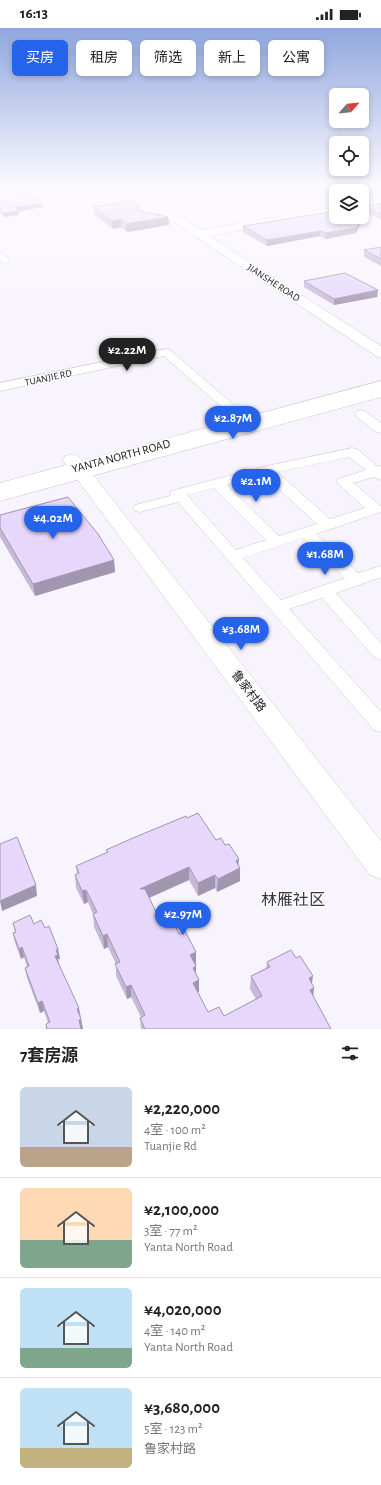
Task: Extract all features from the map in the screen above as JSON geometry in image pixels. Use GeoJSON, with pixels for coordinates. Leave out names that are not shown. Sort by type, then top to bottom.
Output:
{"type":"FeatureCollection","features":[{"type":"Feature","properties":{"kind":"street","name":"JIANSHE ROAD"},"geometry":{"type":"LineString","coordinates":[[200,234],[381,353]]}},
{"type":"Feature","properties":{"kind":"street","name":"TUANJIE RD"},"geometry":{"type":"LineString","coordinates":[[0,387],[166,352],[238,415]]}},
{"type":"Feature","properties":{"kind":"street","name":"YANTA NORTH ROAD"},"geometry":{"type":"LineString","coordinates":[[0,480],[78,467],[238,415],[381,378]]}},
{"type":"Feature","properties":{"kind":"street","name":"YANTA NORTH ROAD"},"geometry":{"type":"LineString","coordinates":[[0,489],[381,386]]}},
{"type":"Feature","properties":{"kind":"street"},"geometry":{"type":"LineString","coordinates":[[0,497],[78,467],[381,393]]}},
{"type":"Feature","properties":{"kind":"street"},"geometry":{"type":"LineString","coordinates":[[361,414],[381,429]]}},
{"type":"Feature","properties":{"kind":"street"},"geometry":{"type":"LineString","coordinates":[[379,473],[352,452],[267,470],[176,494],[181,497],[278,607],[374,706],[381,725]]}},
{"type":"Feature","properties":{"kind":"street","name":"鲁家村路"},"geometry":{"type":"LineString","coordinates":[[78,467],[381,865]]}},
{"type":"Feature","properties":{"kind":"street"},"geometry":{"type":"LineString","coordinates":[[267,470],[327,525]]}},
{"type":"Feature","properties":{"kind":"street"},"geometry":{"type":"LineString","coordinates":[[232,556],[376,509],[343,482],[379,473]]}},
{"type":"Feature","properties":{"kind":"street"},"geometry":{"type":"LineString","coordinates":[[217,483],[276,542]]}},
{"type":"Feature","properties":{"kind":"street"},"geometry":{"type":"LineString","coordinates":[[140,508],[181,497]]}},
{"type":"Feature","properties":{"kind":"street"},"geometry":{"type":"LineString","coordinates":[[306,532],[356,580]]}},
{"type":"Feature","properties":{"kind":"street"},"geometry":{"type":"LineString","coordinates":[[278,607],[381,571]]}},
{"type":"Feature","properties":{"kind":"street"},"geometry":{"type":"LineString","coordinates":[[325,591],[381,654]]}},
{"type":"Feature","properties":{"kind":"building"},"geometry":{"type":"Polygon","coordinates":[[[256,234],[305,234],[267,240],[256,234]]]}},
{"type":"Feature","properties":{"kind":"building"},"geometry":{"type":"Polygon","coordinates":[[[381,247],[381,259],[364,250],[381,247]]]}},
{"type":"Feature","properties":{"kind":"building"},"geometry":{"type":"Polygon","coordinates":[[[345,273],[378,290],[334,299],[304,281],[345,273]]]}},
{"type":"Feature","properties":{"kind":"building"},"geometry":{"type":"Polygon","coordinates":[[[68,497],[98,534],[114,560],[33,584],[0,528],[0,515],[68,497]]]}},
{"type":"Feature","properties":{"kind":"building"},"geometry":{"type":"Polygon","coordinates":[[[198,813],[216,840],[221,838],[225,845],[229,844],[239,859],[236,861],[240,868],[218,879],[215,875],[198,883],[189,867],[140,889],[145,889],[158,916],[164,913],[170,925],[174,923],[179,934],[185,931],[196,952],[190,955],[196,966],[193,968],[199,980],[193,983],[208,1012],[219,1007],[224,1016],[262,996],[251,976],[270,967],[267,962],[291,950],[296,958],[300,956],[313,976],[309,978],[314,988],[310,990],[331,1029],[145,1029],[140,1018],[145,1015],[131,985],[126,987],[115,964],[120,962],[107,934],[103,936],[93,914],[97,912],[86,890],[82,891],[75,875],[79,873],[76,866],[108,852],[106,850],[133,838],[186,816],[187,818],[198,813]]]}},
{"type":"Feature","properties":{"kind":"building"},"geometry":{"type":"Polygon","coordinates":[[[17,837],[36,885],[0,901],[0,844],[17,837]]]}},
{"type":"Feature","properties":{"kind":"building"},"geometry":{"type":"Polygon","coordinates":[[[30,915],[34,924],[41,920],[45,928],[49,926],[58,949],[56,950],[58,955],[55,956],[79,1008],[77,1009],[81,1019],[79,1020],[81,1029],[47,1029],[46,1024],[50,1022],[42,1001],[38,1003],[25,968],[29,966],[22,947],[19,949],[13,933],[16,932],[13,923],[30,915]]]}},
{"type":"Feature","properties":{"kind":"district","name":"林雁社区"},"geometry":{"type":"Point","coordinates":[293,899]}}]}
